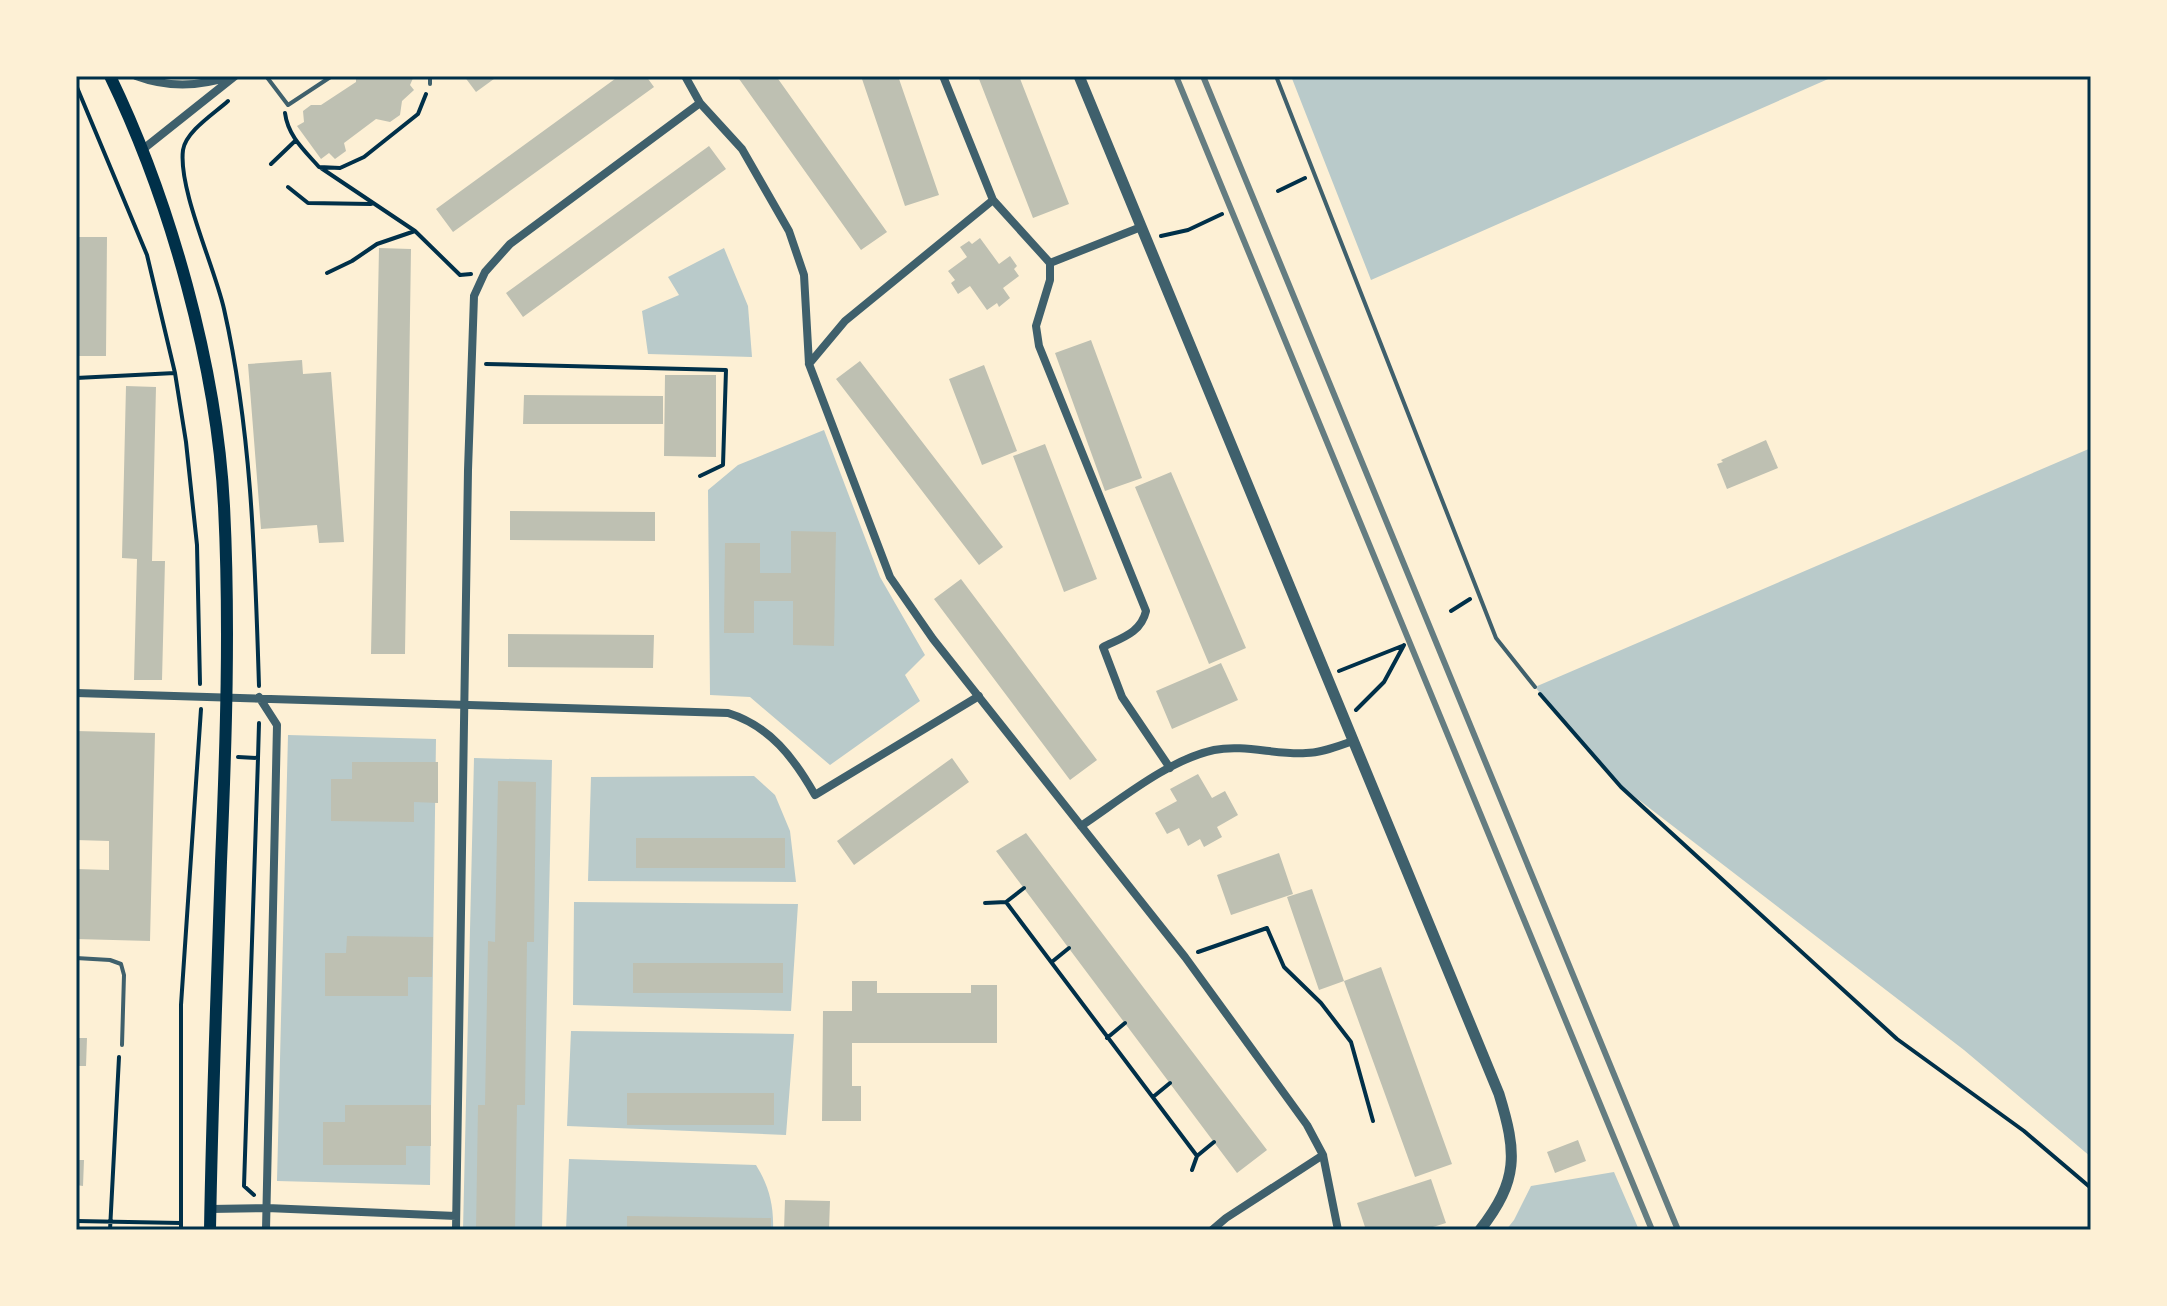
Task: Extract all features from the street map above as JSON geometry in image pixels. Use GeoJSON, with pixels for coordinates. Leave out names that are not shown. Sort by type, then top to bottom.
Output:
{"type":"FeatureCollection","features":[{"type":"Feature","properties":{"kind":"main road"},"geometry":{"type":"LineString","coordinates":[[110,76],[142,150],[192,305],[216,434],[224,504],[226,757],[210,1230]]}},
{"type":"Feature","properties":{"kind":"street"},"geometry":{"type":"LineString","coordinates":[[136,76],[168,84],[188,85],[233,76]]}},
{"type":"Feature","properties":{"kind":"street"},"geometry":{"type":"LineString","coordinates":[[142,150],[233,76]]}},
{"type":"Feature","properties":{"kind":"street"},"geometry":{"type":"LineString","coordinates":[[685,76],[700,103],[742,149],[789,231],[804,275],[809,364],[890,577],[933,639],[1185,957],[1307,1125],[1323,1155],[1338,1230]]}},
{"type":"Feature","properties":{"kind":"street"},"geometry":{"type":"LineString","coordinates":[[943,76],[993,200],[1050,263],[1050,280],[1036,326],[1039,346],[1146,611],[1143,624],[1136,630],[1103,647],[1122,697],[1170,768]]}},
{"type":"Feature","properties":{"kind":"street"},"geometry":{"type":"LineString","coordinates":[[1079,76],[1499,1094],[1512,1149],[1508,1183],[1495,1211],[1480,1230]]}},
{"type":"Feature","properties":{"kind":"street"},"geometry":{"type":"LineString","coordinates":[[456,1230],[474,296],[485,272],[510,244],[700,103]]}},
{"type":"Feature","properties":{"kind":"street"},"geometry":{"type":"LineString","coordinates":[[809,364],[845,321],[993,200]]}},
{"type":"Feature","properties":{"kind":"street"},"geometry":{"type":"LineString","coordinates":[[1050,263],[1141,227]]}},
{"type":"Feature","properties":{"kind":"street"},"geometry":{"type":"LineString","coordinates":[[76,693],[728,713],[764,729],[801,770],[815,795],[979,696]]}},
{"type":"Feature","properties":{"kind":"street"},"geometry":{"type":"LineString","coordinates":[[259,697],[277,725],[266,1230]]}},
{"type":"Feature","properties":{"kind":"street"},"geometry":{"type":"LineString","coordinates":[[1081,826],[1193,756],[1217,749],[1304,754],[1353,741]]}},
{"type":"Feature","properties":{"kind":"street"},"geometry":{"type":"LineString","coordinates":[[1212,1230],[1323,1155]]}},
{"type":"Feature","properties":{"kind":"street"},"geometry":{"type":"LineString","coordinates":[[210,1209],[267,1208],[456,1216]]}},
{"type":"Feature","properties":{"kind":"lane"},"geometry":{"type":"LineString","coordinates":[[266,76],[288,105],[332,76]]}},
{"type":"Feature","properties":{"kind":"lane"},"geometry":{"type":"LineString","coordinates":[[430,76],[430,84]]}},
{"type":"Feature","properties":{"kind":"lane"},"geometry":{"type":"LineString","coordinates":[[1276,76],[1496,638],[1535,687]]}},
{"type":"Feature","properties":{"kind":"lane"},"geometry":{"type":"LineString","coordinates":[[76,958],[110,960],[121,964],[124,975],[122,1045]]}},
{"type":"Feature","properties":{"kind":"path"},"geometry":{"type":"LineString","coordinates":[[319,167],[340,168],[364,157],[418,114],[430,84]]}},
{"type":"Feature","properties":{"kind":"path"},"geometry":{"type":"LineString","coordinates":[[76,85],[147,255],[175,373],[197,545],[201,696],[181,1005],[181,1230]]}},
{"type":"Feature","properties":{"kind":"path"},"geometry":{"type":"LineString","coordinates":[[236,95],[190,136],[183,148],[185,180],[224,307],[243,415],[254,528],[259,697],[244,1186],[267,1208]]}},
{"type":"Feature","properties":{"kind":"path"},"geometry":{"type":"LineString","coordinates":[[288,105],[285,114],[288,127],[319,167],[415,231],[460,275],[485,272]]}},
{"type":"Feature","properties":{"kind":"path"},"geometry":{"type":"LineString","coordinates":[[271,164],[296,140]]}},
{"type":"Feature","properties":{"kind":"path"},"geometry":{"type":"LineString","coordinates":[[1278,191],[1315,174]]}},
{"type":"Feature","properties":{"kind":"path"},"geometry":{"type":"LineString","coordinates":[[288,187],[308,203],[374,204]]}},
{"type":"Feature","properties":{"kind":"path"},"geometry":{"type":"LineString","coordinates":[[1147,240],[1188,230],[1222,214]]}},
{"type":"Feature","properties":{"kind":"path"},"geometry":{"type":"LineString","coordinates":[[327,273],[377,244],[415,231]]}},
{"type":"Feature","properties":{"kind":"path"},"geometry":{"type":"LineString","coordinates":[[471,363],[726,370],[723,465],[700,476]]}},
{"type":"Feature","properties":{"kind":"path"},"geometry":{"type":"LineString","coordinates":[[76,378],[175,373]]}},
{"type":"Feature","properties":{"kind":"path"},"geometry":{"type":"LineString","coordinates":[[1451,611],[1479,594]]}},
{"type":"Feature","properties":{"kind":"path"},"geometry":{"type":"LineString","coordinates":[[1326,676],[1404,645],[1384,682],[1345,721]]}},
{"type":"Feature","properties":{"kind":"path"},"geometry":{"type":"LineString","coordinates":[[1535,687],[1621,787],[1897,1039],[2024,1131],[2091,1188]]}},
{"type":"Feature","properties":{"kind":"path"},"geometry":{"type":"LineString","coordinates":[[226,757],[258,758]]}},
{"type":"Feature","properties":{"kind":"path"},"geometry":{"type":"LineString","coordinates":[[985,903],[1006,902],[1024,888]]}},
{"type":"Feature","properties":{"kind":"path"},"geometry":{"type":"LineString","coordinates":[[1006,902],[1197,1156]]}},
{"type":"Feature","properties":{"kind":"path"},"geometry":{"type":"LineString","coordinates":[[1185,957],[1267,928],[1284,967],[1321,1003],[1351,1042],[1373,1121]]}},
{"type":"Feature","properties":{"kind":"path"},"geometry":{"type":"LineString","coordinates":[[1053,961],[1069,948]]}},
{"type":"Feature","properties":{"kind":"path"},"geometry":{"type":"LineString","coordinates":[[1107,1038],[1125,1023]]}},
{"type":"Feature","properties":{"kind":"path"},"geometry":{"type":"LineString","coordinates":[[110,1230],[117,1065],[122,1045]]}},
{"type":"Feature","properties":{"kind":"path"},"geometry":{"type":"LineString","coordinates":[[1153,1098],[1170,1083]]}},
{"type":"Feature","properties":{"kind":"path"},"geometry":{"type":"LineString","coordinates":[[1192,1170],[1197,1156],[1214,1142]]}},
{"type":"Feature","properties":{"kind":"path"},"geometry":{"type":"LineString","coordinates":[[76,1221],[181,1223]]}},
{"type":"Feature","properties":{"kind":"shaded area"},"geometry":{"type":"Polygon","coordinates":[[[1291,76],[1835,76],[1371,280],[1291,76]]]}},
{"type":"Feature","properties":{"kind":"shaded area"},"geometry":{"type":"Polygon","coordinates":[[[724,248],[748,306],[752,357],[648,354],[642,311],[679,295],[668,277],[724,248]]]}},
{"type":"Feature","properties":{"kind":"shaded area"},"geometry":{"type":"Polygon","coordinates":[[[824,430],[880,577],[925,655],[905,675],[920,701],[830,765],[750,697],[710,695],[708,490],[738,465],[824,430]]]}},
{"type":"Feature","properties":{"kind":"shaded area"},"geometry":{"type":"Polygon","coordinates":[[[2091,448],[2091,1157],[1964,1050],[1613,780],[1535,687],[2091,448]]]}},
{"type":"Feature","properties":{"kind":"shaded area"},"geometry":{"type":"Polygon","coordinates":[[[288,735],[436,739],[430,1185],[277,1181],[288,735]]]}},
{"type":"Feature","properties":{"kind":"shaded area"},"geometry":{"type":"Polygon","coordinates":[[[474,758],[552,760],[542,1230],[463,1230],[474,758]]]}},
{"type":"Feature","properties":{"kind":"shaded area"},"geometry":{"type":"Polygon","coordinates":[[[754,776],[775,795],[790,831],[796,882],[588,881],[591,777],[754,776]]]}},
{"type":"Feature","properties":{"kind":"shaded area"},"geometry":{"type":"Polygon","coordinates":[[[574,902],[798,904],[791,1011],[573,1005],[574,902]]]}},
{"type":"Feature","properties":{"kind":"shaded area"},"geometry":{"type":"Polygon","coordinates":[[[571,1031],[794,1034],[786,1135],[567,1126],[571,1031]]]}},
{"type":"Feature","properties":{"kind":"shaded area"},"geometry":{"type":"Polygon","coordinates":[[[569,1159],[756,1165],[770,1196],[773,1230],[566,1230],[569,1159]]]}},
{"type":"Feature","properties":{"kind":"shaded area"},"geometry":{"type":"Polygon","coordinates":[[[1614,1172],[1639,1230],[1506,1230],[1531,1186],[1614,1172]]]}},
{"type":"Feature","properties":{"kind":"building"},"geometry":{"type":"Polygon","coordinates":[[[356,76],[414,76],[410,85],[414,90],[402,101],[400,115],[390,122],[376,119],[344,143],[346,151],[335,159],[329,153],[321,159],[297,126],[304,122],[303,111],[311,105],[321,105],[356,82],[356,76]]]}},
{"type":"Feature","properties":{"kind":"building"},"geometry":{"type":"Polygon","coordinates":[[[464,76],[498,76],[476,92],[464,76]]]}},
{"type":"Feature","properties":{"kind":"building"},"geometry":{"type":"Polygon","coordinates":[[[619,76],[646,76],[654,87],[453,232],[436,209],[619,76]]]}},
{"type":"Feature","properties":{"kind":"building"},"geometry":{"type":"Polygon","coordinates":[[[737,76],[776,76],[887,232],[861,250],[737,76]]]}},
{"type":"Feature","properties":{"kind":"building"},"geometry":{"type":"Polygon","coordinates":[[[861,76],[898,76],[939,195],[905,206],[861,76]]]}},
{"type":"Feature","properties":{"kind":"building"},"geometry":{"type":"Polygon","coordinates":[[[986,76],[1019,76],[1069,204],[1033,218],[979,79],[986,76]]]}},
{"type":"Feature","properties":{"kind":"building"},"geometry":{"type":"Polygon","coordinates":[[[709,146],[726,169],[523,317],[506,293],[709,146]]]}},
{"type":"Feature","properties":{"kind":"building"},"geometry":{"type":"Polygon","coordinates":[[[76,237],[107,237],[106,356],[76,356],[76,237]]]}},
{"type":"Feature","properties":{"kind":"building"},"geometry":{"type":"Polygon","coordinates":[[[980,238],[999,264],[1010,256],[1019,276],[1003,288],[1010,298],[999,307],[997,303],[987,310],[970,286],[958,294],[951,283],[955,280],[948,271],[967,257],[960,247],[980,238]]]}},
{"type":"Feature","properties":{"kind":"building"},"geometry":{"type":"Polygon","coordinates":[[[379,248],[411,249],[405,654],[371,654],[379,248]]]}},
{"type":"Feature","properties":{"kind":"building"},"geometry":{"type":"Polygon","coordinates":[[[1091,340],[1142,478],[1105,491],[1055,353],[1091,340]]]}},
{"type":"Feature","properties":{"kind":"building"},"geometry":{"type":"Polygon","coordinates":[[[302,360],[303,374],[331,372],[344,542],[319,543],[317,525],[261,529],[248,364],[302,360]]]}},
{"type":"Feature","properties":{"kind":"building"},"geometry":{"type":"Polygon","coordinates":[[[860,361],[1003,547],[979,565],[836,379],[860,361]]]}},
{"type":"Feature","properties":{"kind":"building"},"geometry":{"type":"Polygon","coordinates":[[[984,365],[1017,451],[982,465],[949,379],[984,365]]]}},
{"type":"Feature","properties":{"kind":"building"},"geometry":{"type":"Polygon","coordinates":[[[665,375],[716,375],[716,457],[664,456],[665,375]]]}},
{"type":"Feature","properties":{"kind":"building"},"geometry":{"type":"Polygon","coordinates":[[[126,386],[156,387],[152,561],[165,561],[162,680],[134,680],[137,559],[122,558],[126,386]]]}},
{"type":"Feature","properties":{"kind":"building"},"geometry":{"type":"Polygon","coordinates":[[[524,395],[663,396],[663,424],[523,424],[524,395]]]}},
{"type":"Feature","properties":{"kind":"building"},"geometry":{"type":"Polygon","coordinates":[[[1766,440],[1778,468],[1727,489],[1717,464],[1766,440]]]}},
{"type":"Feature","properties":{"kind":"building"},"geometry":{"type":"Polygon","coordinates":[[[1045,444],[1097,579],[1064,592],[1013,456],[1045,444]]]}},
{"type":"Feature","properties":{"kind":"building"},"geometry":{"type":"Polygon","coordinates":[[[1171,472],[1246,648],[1209,664],[1135,487],[1171,472]]]}},
{"type":"Feature","properties":{"kind":"building"},"geometry":{"type":"Polygon","coordinates":[[[510,511],[655,512],[655,541],[510,540],[510,511]]]}},
{"type":"Feature","properties":{"kind":"building"},"geometry":{"type":"Polygon","coordinates":[[[791,531],[836,532],[834,646],[793,645],[793,601],[754,601],[754,633],[724,633],[725,543],[760,543],[760,573],[791,573],[791,531]]]}},
{"type":"Feature","properties":{"kind":"building"},"geometry":{"type":"Polygon","coordinates":[[[961,579],[1097,760],[1070,780],[934,599],[961,579]]]}},
{"type":"Feature","properties":{"kind":"building"},"geometry":{"type":"Polygon","coordinates":[[[508,634],[654,635],[653,668],[508,667],[508,634]]]}},
{"type":"Feature","properties":{"kind":"building"},"geometry":{"type":"Polygon","coordinates":[[[1221,663],[1238,700],[1172,729],[1156,691],[1221,663]]]}},
{"type":"Feature","properties":{"kind":"building"},"geometry":{"type":"Polygon","coordinates":[[[76,731],[155,733],[150,941],[76,939],[76,869],[109,870],[109,841],[76,840],[76,731]]]}},
{"type":"Feature","properties":{"kind":"building"},"geometry":{"type":"Polygon","coordinates":[[[952,758],[969,782],[854,865],[837,841],[952,758]]]}},
{"type":"Feature","properties":{"kind":"building"},"geometry":{"type":"Polygon","coordinates":[[[352,762],[438,762],[438,803],[414,802],[414,822],[331,821],[331,779],[352,779],[352,762]]]}},
{"type":"Feature","properties":{"kind":"building"},"geometry":{"type":"Polygon","coordinates":[[[1198,774],[1212,798],[1225,791],[1238,815],[1217,827],[1222,837],[1204,847],[1200,839],[1188,846],[1179,828],[1167,834],[1155,813],[1177,801],[1170,789],[1198,774]]]}},
{"type":"Feature","properties":{"kind":"building"},"geometry":{"type":"Polygon","coordinates":[[[498,781],[536,782],[534,942],[527,942],[525,1105],[517,1105],[515,1230],[476,1230],[478,1105],[485,1105],[488,941],[495,942],[498,781]]]}},
{"type":"Feature","properties":{"kind":"building"},"geometry":{"type":"Polygon","coordinates":[[[1026,833],[1267,1150],[1237,1173],[996,851],[1026,833]]]}},
{"type":"Feature","properties":{"kind":"building"},"geometry":{"type":"Polygon","coordinates":[[[636,838],[785,838],[785,868],[636,868],[636,838]]]}},
{"type":"Feature","properties":{"kind":"building"},"geometry":{"type":"Polygon","coordinates":[[[1279,853],[1293,894],[1231,915],[1217,875],[1279,853]]]}},
{"type":"Feature","properties":{"kind":"building"},"geometry":{"type":"Polygon","coordinates":[[[1312,889],[1344,981],[1319,990],[1287,897],[1312,889]]]}},
{"type":"Feature","properties":{"kind":"building"},"geometry":{"type":"Polygon","coordinates":[[[347,936],[433,937],[432,977],[408,977],[408,996],[325,996],[325,953],[346,953],[347,936]]]}},
{"type":"Feature","properties":{"kind":"building"},"geometry":{"type":"Polygon","coordinates":[[[633,963],[783,963],[783,993],[633,993],[633,963]]]}},
{"type":"Feature","properties":{"kind":"building"},"geometry":{"type":"Polygon","coordinates":[[[1381,967],[1452,1164],[1415,1177],[1344,981],[1381,967]]]}},
{"type":"Feature","properties":{"kind":"building"},"geometry":{"type":"Polygon","coordinates":[[[852,981],[877,981],[877,993],[971,993],[971,985],[997,985],[997,1043],[852,1043],[852,1086],[861,1086],[861,1121],[822,1121],[823,1011],[852,1011],[852,981]]]}},
{"type":"Feature","properties":{"kind":"building"},"geometry":{"type":"Polygon","coordinates":[[[76,1038],[87,1038],[86,1066],[76,1066],[76,1038]]]}},
{"type":"Feature","properties":{"kind":"building"},"geometry":{"type":"Polygon","coordinates":[[[627,1093],[774,1093],[774,1125],[627,1125],[627,1093]]]}},
{"type":"Feature","properties":{"kind":"building"},"geometry":{"type":"Polygon","coordinates":[[[345,1105],[431,1105],[431,1146],[406,1146],[406,1165],[323,1165],[323,1122],[345,1122],[345,1105]]]}},
{"type":"Feature","properties":{"kind":"building"},"geometry":{"type":"Polygon","coordinates":[[[1578,1140],[1586,1161],[1555,1173],[1547,1152],[1578,1140]]]}},
{"type":"Feature","properties":{"kind":"building"},"geometry":{"type":"Polygon","coordinates":[[[76,1160],[84,1160],[83,1186],[76,1185],[76,1160]]]}},
{"type":"Feature","properties":{"kind":"building"},"geometry":{"type":"Polygon","coordinates":[[[1431,1179],[1446,1223],[1423,1230],[1366,1230],[1357,1203],[1431,1179]]]}},
{"type":"Feature","properties":{"kind":"building"},"geometry":{"type":"Polygon","coordinates":[[[785,1200],[830,1201],[829,1230],[784,1230],[785,1200]]]}},
{"type":"Feature","properties":{"kind":"building"},"geometry":{"type":"Polygon","coordinates":[[[627,1216],[771,1218],[771,1230],[627,1230],[627,1216]]]}},
{"type":"Feature","properties":{"kind":"railway"},"geometry":{"type":"LineString","coordinates":[[1176,76],[1652,1230]]}},
{"type":"Feature","properties":{"kind":"railway"},"geometry":{"type":"LineString","coordinates":[[1203,76],[1678,1230]]}}]}
